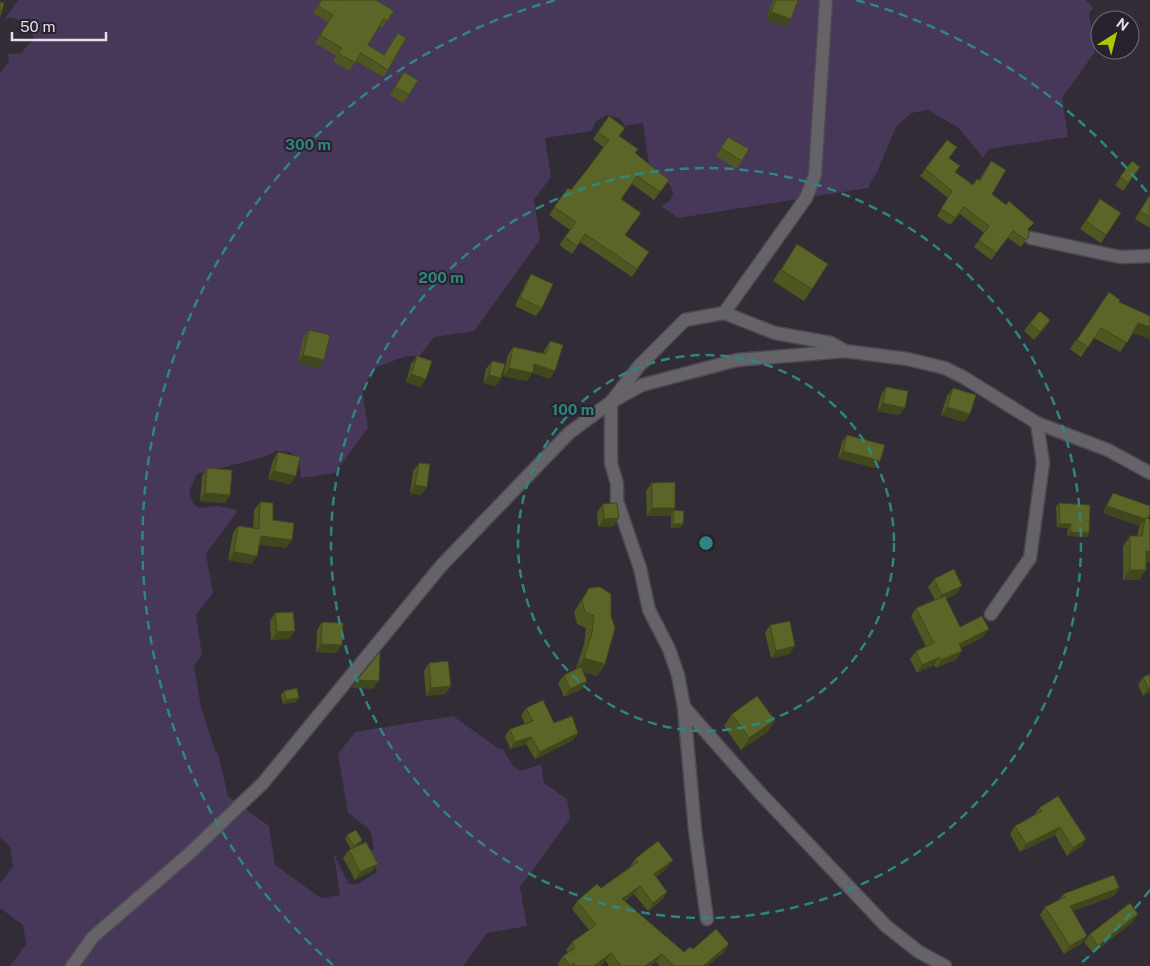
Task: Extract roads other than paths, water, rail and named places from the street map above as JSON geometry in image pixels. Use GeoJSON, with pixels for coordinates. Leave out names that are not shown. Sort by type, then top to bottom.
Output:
{"type":"FeatureCollection","features":[{"type":"Feature","properties":{"kind":"street"},"geometry":{"type":"LineString","coordinates":[[724,313],[806,198],[814,175],[826,0]]}},
{"type":"Feature","properties":{"kind":"street"},"geometry":{"type":"LineString","coordinates":[[1031,238],[1120,258],[1150,256]]}},
{"type":"Feature","properties":{"kind":"street"},"geometry":{"type":"LineString","coordinates":[[707,919],[695,830],[684,707],[678,675],[669,649],[649,610],[640,568],[617,500],[617,484],[611,463],[611,402],[639,366],[685,320],[724,313],[774,334],[831,343],[845,351]]}},
{"type":"Feature","properties":{"kind":"street"},"geometry":{"type":"LineString","coordinates":[[72,966],[93,938],[191,852],[263,782],[441,566],[569,433],[611,402],[642,385],[722,363],[845,351],[907,360],[945,368],[963,377],[1037,423],[1108,450],[1149,471]]}},
{"type":"Feature","properties":{"kind":"street"},"geometry":{"type":"LineString","coordinates":[[991,614],[1030,558],[1044,463],[1037,423]]}},
{"type":"Feature","properties":{"kind":"street"},"geometry":{"type":"LineString","coordinates":[[684,707],[759,792],[886,926],[919,952],[945,966]]}}]}
